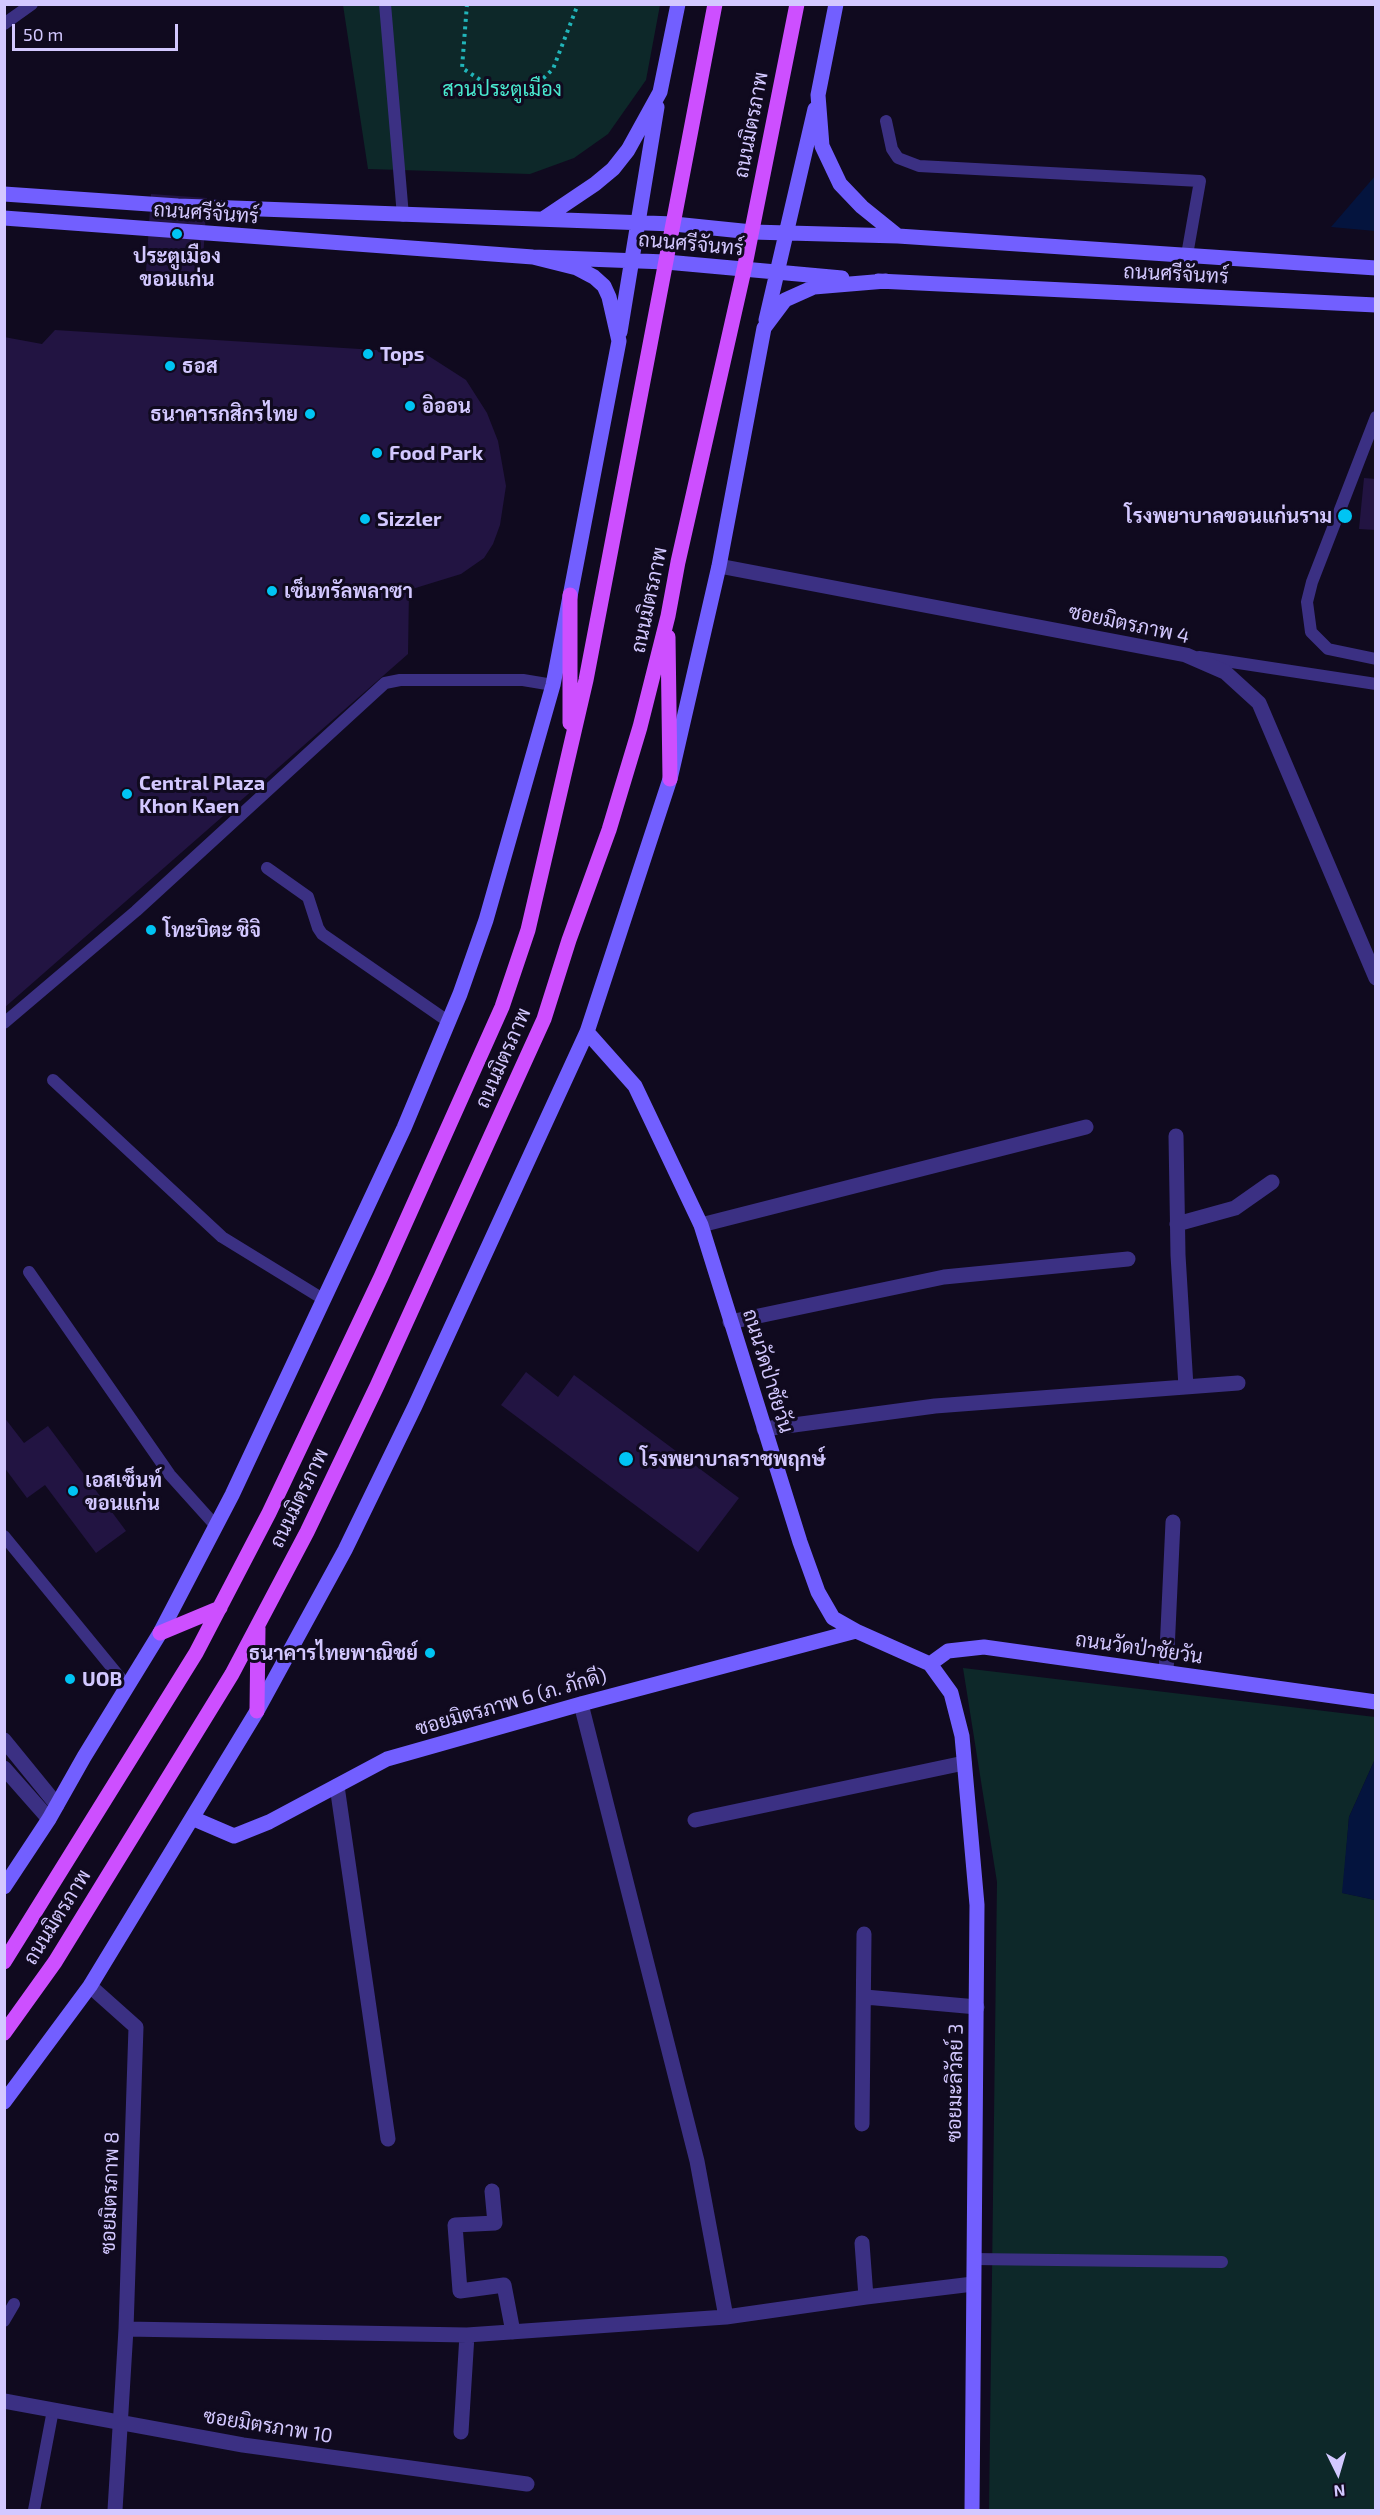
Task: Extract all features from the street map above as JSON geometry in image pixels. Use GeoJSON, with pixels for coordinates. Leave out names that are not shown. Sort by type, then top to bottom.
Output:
{"type":"FeatureCollection","features":[{"type":"Feature","properties":{"kind":"main road"},"geometry":{"type":"LineString","coordinates":[[4,1887],[49,1819],[160,1633],[215,1525],[404,1128],[471,964],[515,825],[553,685],[619,341],[660,92],[678,4]]}},
{"type":"Feature","properties":{"kind":"main road","name":"ถนนมิตรภาพ"},"geometry":{"type":"LineString","coordinates":[[4,1962],[184,1672],[220,1608],[269,1513],[381,1277],[502,1007],[528,930],[588,669],[715,4]]}},
{"type":"Feature","properties":{"kind":"main road","name":"ถนนมิตรภาพ"},"geometry":{"type":"LineString","coordinates":[[4,2033],[56,1962],[226,1683],[258,1625],[307,1532],[382,1376],[544,1019],[569,939],[609,830],[640,727],[668,616],[752,232],[796,4]]}},
{"type":"Feature","properties":{"kind":"main road"},"geometry":{"type":"LineString","coordinates":[[4,2103],[90,1986],[257,1711],[345,1550],[416,1406],[586,1032],[670,779],[719,566],[764,328],[818,94],[836,4]]}},
{"type":"Feature","properties":{"kind":"main road"},"geometry":{"type":"LineString","coordinates":[[543,219],[613,169],[638,135],[660,92]]}},
{"type":"Feature","properties":{"kind":"main road"},"geometry":{"type":"LineString","coordinates":[[818,94],[822,146],[840,184],[862,207],[898,236]]}},
{"type":"Feature","properties":{"kind":"main road","name":"ถนนศรีจันทร์"},"geometry":{"type":"LineString","coordinates":[[4,194],[178,206],[403,216],[674,224],[752,232],[898,236],[1376,268]]}},
{"type":"Feature","properties":{"kind":"main road","name":"ถนนศรีจันทร์"},"geometry":{"type":"LineString","coordinates":[[4,218],[533,257],[666,262],[886,281],[1376,305]]}},
{"type":"Feature","properties":{"kind":"main road"},"geometry":{"type":"LineString","coordinates":[[533,257],[577,268],[594,277],[604,286],[609,297],[619,341]]}},
{"type":"Feature","properties":{"kind":"main road"},"geometry":{"type":"LineString","coordinates":[[764,328],[784,300],[814,288],[886,281]]}},
{"type":"Feature","properties":{"kind":"main road"},"geometry":{"type":"LineString","coordinates":[[569,750],[570,595]]}},
{"type":"Feature","properties":{"kind":"main road"},"geometry":{"type":"LineString","coordinates":[[668,616],[670,779]]}},
{"type":"Feature","properties":{"kind":"main road","name":"ถนนวัดป่าชัยวัน"},"geometry":{"type":"LineString","coordinates":[[586,1032],[635,1086],[701,1225],[764,1429],[818,1592],[833,1618],[856,1632],[930,1664],[948,1651],[984,1647],[1376,1702]]}},
{"type":"Feature","properties":{"kind":"main road"},"geometry":{"type":"LineString","coordinates":[[160,1633],[220,1608]]}},
{"type":"Feature","properties":{"kind":"main road"},"geometry":{"type":"LineString","coordinates":[[257,1711],[258,1625]]}},
{"type":"Feature","properties":{"kind":"main road","name":"ซอยมิตรภาพ 6 (ภ. ภักดี)"},"geometry":{"type":"LineString","coordinates":[[192,1818],[234,1836],[269,1822],[387,1759],[581,1704],[856,1632]]}},
{"type":"Feature","properties":{"kind":"main road","name":"ซอยมะลิวัลย์ 3"},"geometry":{"type":"LineString","coordinates":[[930,1664],[951,1693],[962,1736],[977,1905],[972,2511]]}},
{"type":"Feature","properties":{"kind":"street","name":"ซอยมิตรภาพ 4"},"geometry":{"type":"LineString","coordinates":[[719,566],[1186,655],[1225,672],[1259,703],[1376,978]]}},
{"type":"Feature","properties":{"kind":"street"},"geometry":{"type":"LineString","coordinates":[[701,1225],[1086,1127]]}},
{"type":"Feature","properties":{"kind":"street"},"geometry":{"type":"LineString","coordinates":[[1176,1136],[1177,1224],[1185,1388]]}},
{"type":"Feature","properties":{"kind":"street"},"geometry":{"type":"LineString","coordinates":[[1177,1224],[1236,1208],[1272,1182]]}},
{"type":"Feature","properties":{"kind":"street"},"geometry":{"type":"LineString","coordinates":[[730,1322],[944,1277],[1128,1259]]}},
{"type":"Feature","properties":{"kind":"street"},"geometry":{"type":"LineString","coordinates":[[764,1429],[935,1406],[1238,1383]]}},
{"type":"Feature","properties":{"kind":"street"},"geometry":{"type":"LineString","coordinates":[[1166,1673],[1173,1522]]}},
{"type":"Feature","properties":{"kind":"street"},"geometry":{"type":"LineString","coordinates":[[581,1704],[697,2161],[726,2318]]}},
{"type":"Feature","properties":{"kind":"street"},"geometry":{"type":"LineString","coordinates":[[4,1740],[57,1805]]}},
{"type":"Feature","properties":{"kind":"street"},"geometry":{"type":"LineString","coordinates":[[695,1820],[964,1763]]}},
{"type":"Feature","properties":{"kind":"street"},"geometry":{"type":"LineString","coordinates":[[4,1768],[49,1819]]}},
{"type":"Feature","properties":{"kind":"street"},"geometry":{"type":"LineString","coordinates":[[337,1786],[388,2139]]}},
{"type":"Feature","properties":{"kind":"street"},"geometry":{"type":"LineString","coordinates":[[862,2124],[864,1934]]}},
{"type":"Feature","properties":{"kind":"street","name":"ซอยมิตรภาพ 8"},"geometry":{"type":"LineString","coordinates":[[90,1986],[136,2027],[126,2329],[116,2511]]}},
{"type":"Feature","properties":{"kind":"street"},"geometry":{"type":"LineString","coordinates":[[865,1997],[977,2007]]}},
{"type":"Feature","properties":{"kind":"street"},"geometry":{"type":"LineString","coordinates":[[492,2191],[495,2223],[455,2225],[460,2291],[504,2286],[513,2332]]}},
{"type":"Feature","properties":{"kind":"street"},"geometry":{"type":"LineString","coordinates":[[862,2243],[866,2297]]}},
{"type":"Feature","properties":{"kind":"street"},"geometry":{"type":"LineString","coordinates":[[126,2329],[467,2335],[726,2318],[973,2284]]}},
{"type":"Feature","properties":{"kind":"street"},"geometry":{"type":"LineString","coordinates":[[461,2432],[467,2335]]}},
{"type":"Feature","properties":{"kind":"street","name":"ซอยมิตรภาพ 10"},"geometry":{"type":"LineString","coordinates":[[4,2401],[243,2445],[527,2484]]}},
{"type":"Feature","properties":{"kind":"lane"},"geometry":{"type":"LineString","coordinates":[[4,24],[32,4]]}},
{"type":"Feature","properties":{"kind":"lane"},"geometry":{"type":"LineString","coordinates":[[385,4],[403,216]]}},
{"type":"Feature","properties":{"kind":"lane"},"geometry":{"type":"LineString","coordinates":[[886,121],[892,149],[898,158],[919,165],[1200,181],[1187,255]]}},
{"type":"Feature","properties":{"kind":"lane"},"geometry":{"type":"LineString","coordinates":[[1376,417],[1312,582],[1307,602],[1311,632],[1328,649],[1376,659]]}},
{"type":"Feature","properties":{"kind":"lane"},"geometry":{"type":"LineString","coordinates":[[1186,655],[1376,684]]}},
{"type":"Feature","properties":{"kind":"lane"},"geometry":{"type":"LineString","coordinates":[[4,1023],[136,911],[385,683],[400,680],[523,680],[553,685]]}},
{"type":"Feature","properties":{"kind":"lane"},"geometry":{"type":"LineString","coordinates":[[267,868],[308,897],[322,934],[449,1022]]}},
{"type":"Feature","properties":{"kind":"lane"},"geometry":{"type":"LineString","coordinates":[[53,1080],[222,1237],[323,1299]]}},
{"type":"Feature","properties":{"kind":"lane"},"geometry":{"type":"LineString","coordinates":[[29,1272],[170,1475],[215,1525]]}},
{"type":"Feature","properties":{"kind":"lane"},"geometry":{"type":"LineString","coordinates":[[4,1536],[127,1686]]}},
{"type":"Feature","properties":{"kind":"lane"},"geometry":{"type":"LineString","coordinates":[[973,2259],[1222,2262]]}},
{"type":"Feature","properties":{"kind":"lane"},"geometry":{"type":"LineString","coordinates":[[4,2321],[14,2304]]}},
{"type":"Feature","properties":{"kind":"lane"},"geometry":{"type":"LineString","coordinates":[[34,2511],[53,2410]]}},
{"type":"Feature","properties":{"kind":"path"},"geometry":{"type":"LineString","coordinates":[[467,4],[462,68],[496,90],[529,92],[553,69],[578,4]]}},
{"type":"Feature","properties":{"kind":"green space","name":"สวนประตูเมือง"},"geometry":{"type":"Polygon","coordinates":[[[343,5],[660,5],[646,80],[608,134],[574,158],[530,174],[368,169],[343,5]]]}},
{"type":"Feature","properties":{"kind":"green space"},"geometry":{"type":"Polygon","coordinates":[[[963,1668],[1375,1717],[1375,1759],[1349,1817],[1343,1893],[1375,1900],[1375,2510],[989,2510],[997,1882],[963,1668]]]}},
{"type":"Feature","properties":{"kind":"water"},"geometry":{"type":"Polygon","coordinates":[[[1375,176],[1375,231],[1331,227],[1375,176]]]}},
{"type":"Feature","properties":{"kind":"water"},"geometry":{"type":"Polygon","coordinates":[[[1375,1759],[1375,1900],[1342,1893],[1349,1817],[1375,1759]]]}},
{"type":"Feature","properties":{"kind":"building","name":"ประตูเมือง ขอนแก่น"},"geometry":{"type":"Polygon","coordinates":[[[151,194],[207,198],[202,274],[146,271],[151,194]]]}},
{"type":"Feature","properties":{"kind":"building","name":"เซ็นทรัลพลาซา"},"geometry":{"type":"Polygon","coordinates":[[[55,330],[424,353],[466,380],[487,413],[498,441],[506,486],[500,525],[493,544],[484,558],[461,574],[409,590],[408,654],[4,1008],[4,337],[42,344],[55,330]]]}},
{"type":"Feature","properties":{"kind":"building"},"geometry":{"type":"Polygon","coordinates":[[[1364,478],[1376,479],[1376,530],[1359,529],[1364,478]]]}},
{"type":"Feature","properties":{"kind":"building"},"geometry":{"type":"Polygon","coordinates":[[[526,1372],[558,1397],[574,1375],[739,1498],[698,1552],[501,1405],[526,1372]]]}},
{"type":"Feature","properties":{"kind":"building","name":"เอสเซ็นท์ ขอนแก่น"},"geometry":{"type":"Polygon","coordinates":[[[4,1417],[24,1443],[48,1426],[126,1531],[96,1553],[45,1485],[27,1498],[4,1467],[4,1417]]]}},
{"type":"Feature","properties":{"kind":"place","name":"ประตูเมือง ขอนแก่น"},"geometry":{"type":"Point","coordinates":[177,234]}},
{"type":"Feature","properties":{"kind":"place","name":"Tops"},"geometry":{"type":"Point","coordinates":[368,354]}},
{"type":"Feature","properties":{"kind":"place","name":"ธอส"},"geometry":{"type":"Point","coordinates":[170,366]}},
{"type":"Feature","properties":{"kind":"place","name":"อิออน"},"geometry":{"type":"Point","coordinates":[410,406]}},
{"type":"Feature","properties":{"kind":"place","name":"ธนาคารกสิกรไทย"},"geometry":{"type":"Point","coordinates":[310,414]}},
{"type":"Feature","properties":{"kind":"place","name":"Food Park"},"geometry":{"type":"Point","coordinates":[377,453]}},
{"type":"Feature","properties":{"kind":"place","name":"โรงพยาบาลขอนแก่นราม"},"geometry":{"type":"Point","coordinates":[1345,516]}},
{"type":"Feature","properties":{"kind":"place","name":"Sizzler"},"geometry":{"type":"Point","coordinates":[365,519]}},
{"type":"Feature","properties":{"kind":"place","name":"เซ็นทรัลพลาซา"},"geometry":{"type":"Point","coordinates":[272,591]}},
{"type":"Feature","properties":{"kind":"place","name":"Central Plaza Khon Kaen"},"geometry":{"type":"Point","coordinates":[127,794]}},
{"type":"Feature","properties":{"kind":"place","name":"โทะบิตะ ชิจิ"},"geometry":{"type":"Point","coordinates":[151,930]}},
{"type":"Feature","properties":{"kind":"place","name":"โรงพยาบาลราชพฤกษ์"},"geometry":{"type":"Point","coordinates":[626,1459]}},
{"type":"Feature","properties":{"kind":"place","name":"เอสเซ็นท์ ขอนแก่น"},"geometry":{"type":"Point","coordinates":[73,1491]}},
{"type":"Feature","properties":{"kind":"place","name":"ธนาคารไทยพาณิชย์"},"geometry":{"type":"Point","coordinates":[430,1653]}},
{"type":"Feature","properties":{"kind":"place","name":"UOB"},"geometry":{"type":"Point","coordinates":[70,1679]}}]}
